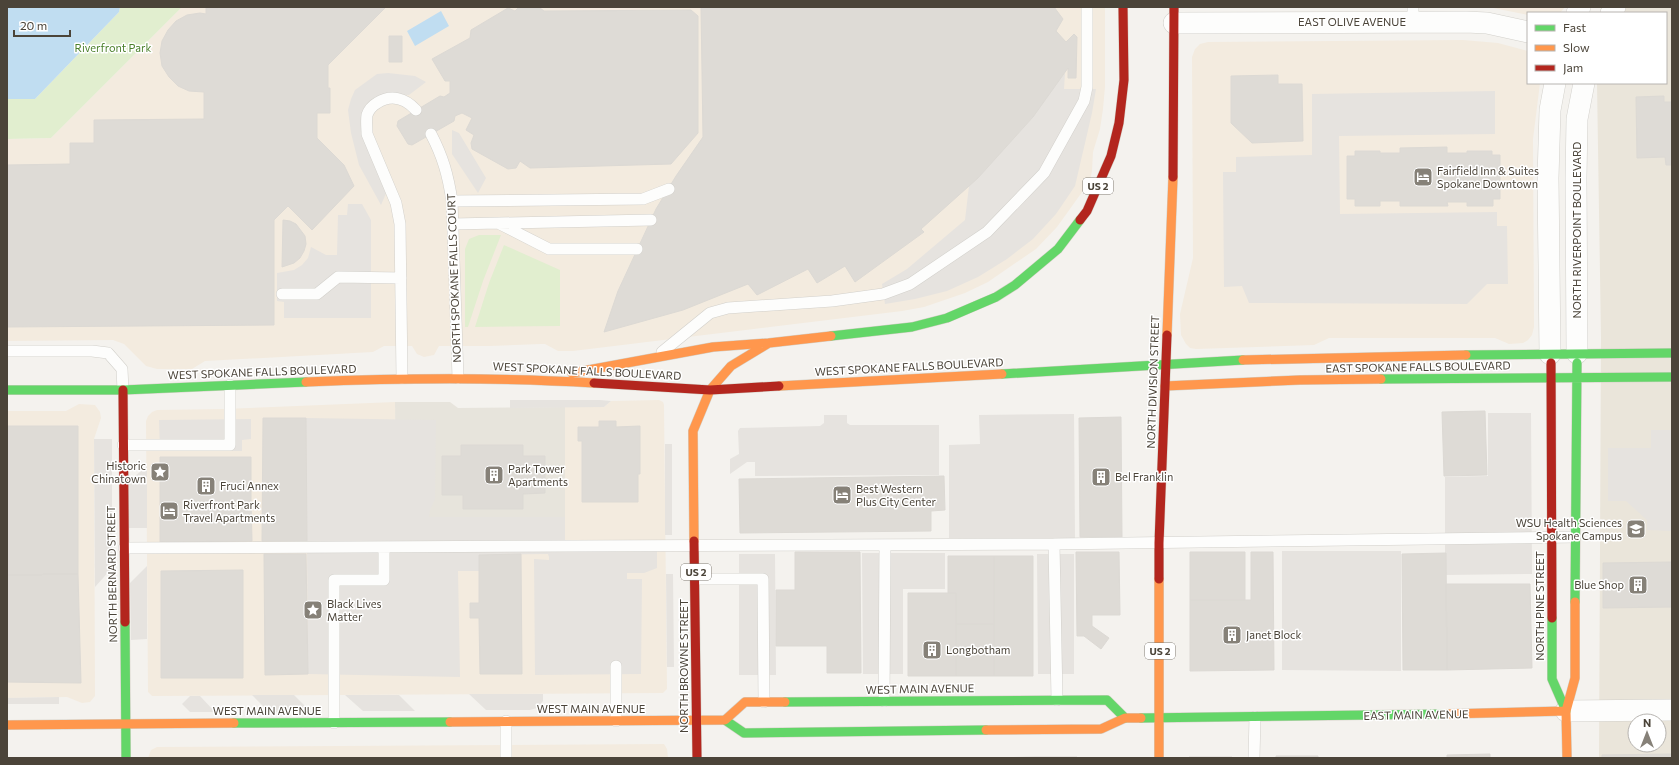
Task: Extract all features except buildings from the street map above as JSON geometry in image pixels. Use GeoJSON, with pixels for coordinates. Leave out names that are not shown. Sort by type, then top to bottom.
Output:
{"type":"FeatureCollection","features":[{"type":"Feature","properties":{"kind":"main road","name":"US 2"},"geometry":{"type":"LineString","coordinates":[[769,343],[912,327],[947,318],[996,297],[1015,285],[1058,249],[1087,211],[1112,149],[1119,123],[1124,80],[1124,7]]}},
{"type":"Feature","properties":{"kind":"main road","name":"NORTH DIVISION STREET"},"geometry":{"type":"LineString","coordinates":[[1159,758],[1159,544],[1165,364],[1173,200],[1174,15]]}},
{"type":"Feature","properties":{"kind":"main road"},"geometry":{"type":"LineString","coordinates":[[537,379],[713,347],[769,343]]}},
{"type":"Feature","properties":{"kind":"main road","name":"NORTH BROWNE STREET"},"geometry":{"type":"LineString","coordinates":[[697,758],[696,546],[693,431],[710,390],[731,366],[769,343]]}},
{"type":"Feature","properties":{"kind":"main road","name":"EAST SPOKANE FALLS BOULEVARD"},"geometry":{"type":"LineString","coordinates":[[1165,364],[1317,358],[1577,353],[1672,353]]}},
{"type":"Feature","properties":{"kind":"main road","name":"NORTH RIVERPOINT BOULEVARD"},"geometry":{"type":"LineString","coordinates":[[1577,353],[1577,377]]}},
{"type":"Feature","properties":{"kind":"main road","name":"NORTH PINE STREET"},"geometry":{"type":"LineString","coordinates":[[1550,354],[1552,678],[1566,711]]}},
{"type":"Feature","properties":{"kind":"main road","name":"WEST SPOKANE FALLS BOULEVARD"},"geometry":{"type":"LineString","coordinates":[[7,390],[122,390],[402,378],[458,378],[537,379],[710,390],[1165,364]]}},
{"type":"Feature","properties":{"kind":"main road","name":"EAST SPOKANE FALLS BOULEVARD"},"geometry":{"type":"LineString","coordinates":[[1165,386],[1300,380],[1672,376]]}},
{"type":"Feature","properties":{"kind":"main road","name":"NORTH PINE STREET"},"geometry":{"type":"LineString","coordinates":[[1567,758],[1566,711],[1575,678],[1577,377]]}},
{"type":"Feature","properties":{"kind":"main road","name":"NORTH BERNARD STREET"},"geometry":{"type":"LineString","coordinates":[[122,390],[126,758]]}},
{"type":"Feature","properties":{"kind":"main road","name":"WEST MAIN AVENUE"},"geometry":{"type":"LineString","coordinates":[[7,725],[725,720],[745,702],[884,701],[1107,700],[1125,718]]}},
{"type":"Feature","properties":{"kind":"main road","name":"EAST MAIN AVENUE"},"geometry":{"type":"LineString","coordinates":[[1160,717],[1389,716],[1566,711]]}},
{"type":"Feature","properties":{"kind":"main road"},"geometry":{"type":"LineString","coordinates":[[725,720],[744,733],[1101,729],[1125,718],[1160,717]]}},
{"type":"Feature","properties":{"kind":"street","name":"EAST OLIVE AVENUE"},"geometry":{"type":"LineString","coordinates":[[1174,15],[1413,14],[1507,27],[1527,32]]}},
{"type":"Feature","properties":{"kind":"street"},"geometry":{"type":"LineString","coordinates":[[1550,354],[1548,172],[1550,110],[1555,84]]}},
{"type":"Feature","properties":{"kind":"street","name":"NORTH RIVERPOINT BOULEVARD"},"geometry":{"type":"LineString","coordinates":[[1577,353],[1577,126],[1584,84]]}},
{"type":"Feature","properties":{"kind":"street","name":"EAST MAIN AVENUE"},"geometry":{"type":"LineString","coordinates":[[1566,711],[1672,710]]}},
{"type":"Feature","properties":{"kind":"lane"},"geometry":{"type":"LineString","coordinates":[[656,357],[710,313],[728,308],[832,301],[883,294],[910,284],[987,232],[1044,174],[1084,101],[1087,87],[1087,7]]}},
{"type":"Feature","properties":{"kind":"lane"},"geometry":{"type":"LineString","coordinates":[[402,378],[400,224],[396,203],[367,134],[366,123],[367,114],[371,107],[384,99],[401,99],[410,103],[416,110]]}},
{"type":"Feature","properties":{"kind":"lane","name":"NORTH SPOKANE FALLS COURT"},"geometry":{"type":"LineString","coordinates":[[431,134],[442,157],[449,177],[452,201],[458,378]]}},
{"type":"Feature","properties":{"kind":"lane"},"geometry":{"type":"LineString","coordinates":[[452,201],[643,200],[669,189]]}},
{"type":"Feature","properties":{"kind":"lane"},"geometry":{"type":"LineString","coordinates":[[453,224],[651,220]]}},
{"type":"Feature","properties":{"kind":"lane"},"geometry":{"type":"LineString","coordinates":[[498,223],[549,249],[637,249]]}},
{"type":"Feature","properties":{"kind":"lane"},"geometry":{"type":"LineString","coordinates":[[282,294],[317,294],[338,278],[401,278]]}},
{"type":"Feature","properties":{"kind":"lane"},"geometry":{"type":"LineString","coordinates":[[7,351],[92,351],[108,353],[122,369],[122,390]]}},
{"type":"Feature","properties":{"kind":"lane"},"geometry":{"type":"LineString","coordinates":[[123,445],[230,445],[230,385]]}},
{"type":"Feature","properties":{"kind":"lane"},"geometry":{"type":"LineString","coordinates":[[124,548],[1159,544],[1575,537]]}},
{"type":"Feature","properties":{"kind":"lane"},"geometry":{"type":"LineString","coordinates":[[1054,544],[1057,700]]}},
{"type":"Feature","properties":{"kind":"lane"},"geometry":{"type":"LineString","coordinates":[[884,701],[885,545]]}},
{"type":"Feature","properties":{"kind":"lane"},"geometry":{"type":"LineString","coordinates":[[334,723],[334,580],[384,580],[384,547]]}},
{"type":"Feature","properties":{"kind":"lane"},"geometry":{"type":"LineString","coordinates":[[696,579],[764,579],[764,702]]}},
{"type":"Feature","properties":{"kind":"lane"},"geometry":{"type":"LineString","coordinates":[[616,666],[616,721]]}},
{"type":"Feature","properties":{"kind":"lane"},"geometry":{"type":"LineString","coordinates":[[1254,758],[1255,717]]}},
{"type":"Feature","properties":{"kind":"lane"},"geometry":{"type":"LineString","coordinates":[[506,721],[506,758]]}},
{"type":"Feature","properties":{"kind":"shaded area"},"geometry":{"type":"Polygon","coordinates":[[[182,7],[1105,7],[1105,87],[1103,109],[1100,129],[1093,152],[1090,181],[1057,227],[1036,249],[988,282],[965,293],[924,307],[902,311],[573,351],[558,351],[545,344],[439,346],[434,355],[424,357],[417,354],[412,346],[384,346],[373,352],[205,361],[192,369],[157,369],[146,366],[124,344],[113,340],[7,341],[7,139],[51,138],[182,7]]]}},
{"type":"Feature","properties":{"kind":"shaded area"},"geometry":{"type":"Polygon","coordinates":[[[1488,7],[1565,7],[1561,12],[1527,12],[1527,15],[1488,7]]]}},
{"type":"Feature","properties":{"kind":"shaded area","name":"WSU Health Sciences Spokane Campus"},"geometry":{"type":"Polygon","coordinates":[[[1624,7],[1672,7],[1672,758],[1599,758],[1601,338],[1597,84],[1667,84],[1667,12],[1622,12],[1624,7]]]}},
{"type":"Feature","properties":{"kind":"shaded area"},"geometry":{"type":"Polygon","coordinates":[[[1463,40],[1498,43],[1527,51],[1527,84],[1540,84],[1533,139],[1534,327],[1532,335],[1528,340],[1523,343],[1509,344],[1495,338],[1329,338],[1314,345],[1190,348],[1181,335],[1180,314],[1193,258],[1192,57],[1195,49],[1200,44],[1208,42],[1463,40]]]}},
{"type":"Feature","properties":{"kind":"shaded area"},"geometry":{"type":"Polygon","coordinates":[[[388,73],[415,76],[426,82],[409,95],[386,94],[370,107],[366,134],[388,189],[381,205],[359,165],[351,133],[348,110],[355,90],[377,74],[388,73]]]}},
{"type":"Feature","properties":{"kind":"shaded area"},"geometry":{"type":"Polygon","coordinates":[[[1065,73],[1064,89],[1096,89],[1075,186],[1056,214],[1033,239],[1007,259],[978,277],[947,291],[915,299],[885,304],[882,284],[907,269],[965,220],[969,186],[1065,73]]]}},
{"type":"Feature","properties":{"kind":"shaded area"},"geometry":{"type":"Polygon","coordinates":[[[1495,91],[1495,134],[1339,136],[1340,214],[1497,212],[1497,226],[1507,226],[1508,284],[1487,284],[1467,304],[1249,303],[1242,286],[1224,287],[1223,172],[1236,172],[1236,157],[1312,155],[1312,94],[1495,91]]]}},
{"type":"Feature","properties":{"kind":"shaded area"},"geometry":{"type":"Polygon","coordinates":[[[452,130],[459,133],[486,178],[478,193],[452,154],[452,130]]]}},
{"type":"Feature","properties":{"kind":"shaded area"},"geometry":{"type":"Polygon","coordinates":[[[348,204],[362,204],[371,220],[371,318],[284,318],[284,302],[277,301],[277,273],[294,270],[302,265],[308,258],[311,247],[326,255],[337,255],[338,215],[347,215],[348,204]]]}},
{"type":"Feature","properties":{"kind":"shaded area"},"geometry":{"type":"Polygon","coordinates":[[[510,400],[611,401],[604,407],[510,408],[510,400]]]}},
{"type":"Feature","properties":{"kind":"shaded area"},"geometry":{"type":"Polygon","coordinates":[[[659,400],[663,402],[664,405],[667,689],[663,693],[152,696],[148,692],[146,421],[152,412],[157,410],[223,409],[395,402],[396,542],[565,540],[565,407],[604,407],[611,401],[659,400]]]}},
{"type":"Feature","properties":{"kind":"shaded area"},"geometry":{"type":"Polygon","coordinates":[[[395,402],[450,402],[458,408],[565,407],[565,541],[396,542],[395,402]]]}},
{"type":"Feature","properties":{"kind":"shaded area"},"geometry":{"type":"Polygon","coordinates":[[[79,404],[95,405],[100,412],[101,418],[94,439],[95,696],[90,702],[82,703],[67,697],[7,698],[7,411],[66,411],[79,404]]]}},
{"type":"Feature","properties":{"kind":"shaded area"},"geometry":{"type":"Polygon","coordinates":[[[1488,413],[1531,413],[1532,574],[1445,575],[1445,477],[1488,476],[1488,413]]]}},
{"type":"Feature","properties":{"kind":"shaded area"},"geometry":{"type":"Polygon","coordinates":[[[1074,414],[1075,538],[949,538],[949,445],[980,444],[979,415],[1074,414]]]}},
{"type":"Feature","properties":{"kind":"shaded area"},"geometry":{"type":"Polygon","coordinates":[[[824,415],[847,415],[847,423],[850,425],[939,425],[939,475],[755,476],[755,462],[747,462],[730,474],[730,459],[739,454],[738,431],[740,428],[820,426],[824,423],[824,415]]]}},
{"type":"Feature","properties":{"kind":"shaded area"},"geometry":{"type":"Polygon","coordinates":[[[306,418],[436,420],[435,499],[430,510],[429,517],[565,517],[565,541],[657,540],[657,568],[644,573],[627,573],[627,579],[642,579],[641,674],[535,675],[534,559],[549,560],[548,554],[479,555],[479,571],[458,571],[460,677],[308,674],[306,418]]]}},
{"type":"Feature","properties":{"kind":"shaded area"},"geometry":{"type":"Polygon","coordinates":[[[251,419],[251,439],[242,440],[242,451],[160,451],[159,420],[251,419]]]}},
{"type":"Feature","properties":{"kind":"shaded area"},"geometry":{"type":"Polygon","coordinates":[[[1651,430],[1672,430],[1672,531],[1647,530],[1647,520],[1626,501],[1608,501],[1608,448],[1651,448],[1651,430]]]}},
{"type":"Feature","properties":{"kind":"shaded area"},"geometry":{"type":"Polygon","coordinates":[[[94,439],[112,439],[112,568],[95,587],[94,439]]]}},
{"type":"Feature","properties":{"kind":"shaded area"},"geometry":{"type":"Polygon","coordinates":[[[665,444],[672,444],[672,535],[665,535],[665,444]]]}},
{"type":"Feature","properties":{"kind":"shaded area"},"geometry":{"type":"Polygon","coordinates":[[[147,466],[147,528],[129,528],[129,481],[147,466]]]}},
{"type":"Feature","properties":{"kind":"shaded area"},"geometry":{"type":"Polygon","coordinates":[[[1282,551],[1401,551],[1401,671],[1282,670],[1282,551]]]}},
{"type":"Feature","properties":{"kind":"shaded area"},"geometry":{"type":"Polygon","coordinates":[[[862,553],[945,553],[945,589],[903,589],[903,674],[863,674],[862,553]]]}},
{"type":"Feature","properties":{"kind":"shaded area"},"geometry":{"type":"Polygon","coordinates":[[[739,554],[775,554],[776,675],[739,675],[739,554]]]}},
{"type":"Feature","properties":{"kind":"shaded area"},"geometry":{"type":"Polygon","coordinates":[[[1037,554],[1074,554],[1074,674],[1038,674],[1037,554]]]}},
{"type":"Feature","properties":{"kind":"shaded area"},"geometry":{"type":"Polygon","coordinates":[[[147,566],[147,639],[131,640],[130,583],[147,566]]]}},
{"type":"Feature","properties":{"kind":"shaded area"},"geometry":{"type":"Polygon","coordinates":[[[666,574],[673,574],[674,667],[667,667],[666,574]]]}},
{"type":"Feature","properties":{"kind":"shaded area"},"geometry":{"type":"Polygon","coordinates":[[[469,694],[543,694],[543,701],[537,708],[530,710],[486,710],[469,694]]]}},
{"type":"Feature","properties":{"kind":"shaded area"},"geometry":{"type":"Polygon","coordinates":[[[252,695],[294,695],[311,712],[269,712],[252,695]]]}},
{"type":"Feature","properties":{"kind":"shaded area"},"geometry":{"type":"Polygon","coordinates":[[[345,695],[399,695],[415,711],[363,711],[345,695]]]}},
{"type":"Feature","properties":{"kind":"shaded area"},"geometry":{"type":"Polygon","coordinates":[[[190,696],[200,696],[215,712],[190,712],[182,704],[190,696]]]}},
{"type":"Feature","properties":{"kind":"shaded area"},"geometry":{"type":"Polygon","coordinates":[[[59,697],[59,704],[7,704],[7,698],[59,697]]]}},
{"type":"Feature","properties":{"kind":"shaded area"},"geometry":{"type":"Polygon","coordinates":[[[664,744],[667,749],[668,758],[148,758],[151,750],[157,747],[664,744]]]}},
{"type":"Feature","properties":{"kind":"green space","name":"Riverfront Park"},"geometry":{"type":"Polygon","coordinates":[[[120,7],[182,7],[51,138],[7,139],[7,99],[35,99],[119,12],[120,7]]]}},
{"type":"Feature","properties":{"kind":"green space"},"geometry":{"type":"Polygon","coordinates":[[[479,235],[501,235],[483,281],[468,327],[465,327],[465,249],[469,239],[479,235]]]}},
{"type":"Feature","properties":{"kind":"green space"},"geometry":{"type":"Polygon","coordinates":[[[504,245],[560,270],[560,326],[475,327],[489,283],[504,245]]]}},
{"type":"Feature","properties":{"kind":"water"},"geometry":{"type":"Polygon","coordinates":[[[7,7],[120,7],[119,12],[35,99],[7,99],[7,7]]]}},
{"type":"Feature","properties":{"kind":"water"},"geometry":{"type":"Polygon","coordinates":[[[441,11],[449,26],[415,46],[407,31],[441,11]]]}},
{"type":"Feature","properties":{"kind":"traffic: fast"},"geometry":{"type":"LineString","coordinates":[[831,336],[912,327],[947,318],[996,297],[1015,285],[1058,249],[1080,220]]}},
{"type":"Feature","properties":{"kind":"traffic: fast"},"geometry":{"type":"LineString","coordinates":[[1466,355],[1672,353]]}},
{"type":"Feature","properties":{"kind":"traffic: fast"},"geometry":{"type":"LineString","coordinates":[[1002,374],[1243,360]]}},
{"type":"Feature","properties":{"kind":"traffic: fast"},"geometry":{"type":"LineString","coordinates":[[1575,602],[1577,363]]}},
{"type":"Feature","properties":{"kind":"traffic: fast"},"geometry":{"type":"LineString","coordinates":[[1381,379],[1672,377]]}},
{"type":"Feature","properties":{"kind":"traffic: fast"},"geometry":{"type":"LineString","coordinates":[[7,390],[123,390],[306,382]]}},
{"type":"Feature","properties":{"kind":"traffic: fast"},"geometry":{"type":"LineString","coordinates":[[1552,618],[1552,679],[1566,711]]}},
{"type":"Feature","properties":{"kind":"traffic: fast"},"geometry":{"type":"LineString","coordinates":[[125,622],[126,758]]}},
{"type":"Feature","properties":{"kind":"traffic: fast"},"geometry":{"type":"LineString","coordinates":[[785,702],[1107,700],[1125,718]]}},
{"type":"Feature","properties":{"kind":"traffic: fast"},"geometry":{"type":"LineString","coordinates":[[1141,718],[1447,714]]}},
{"type":"Feature","properties":{"kind":"traffic: fast"},"geometry":{"type":"LineString","coordinates":[[725,720],[744,733],[986,730]]}},
{"type":"Feature","properties":{"kind":"traffic: fast"},"geometry":{"type":"LineString","coordinates":[[234,723],[450,722]]}},
{"type":"Feature","properties":{"kind":"traffic: slow"},"geometry":{"type":"LineString","coordinates":[[1167,335],[1173,177]]}},
{"type":"Feature","properties":{"kind":"traffic: slow"},"geometry":{"type":"LineString","coordinates":[[694,541],[693,431],[710,390],[731,366],[769,343],[831,336]]}},
{"type":"Feature","properties":{"kind":"traffic: slow"},"geometry":{"type":"LineString","coordinates":[[572,373],[713,347],[769,343]]}},
{"type":"Feature","properties":{"kind":"traffic: slow"},"geometry":{"type":"LineString","coordinates":[[1243,360],[1466,355]]}},
{"type":"Feature","properties":{"kind":"traffic: slow"},"geometry":{"type":"LineString","coordinates":[[779,386],[1002,374]]}},
{"type":"Feature","properties":{"kind":"traffic: slow"},"geometry":{"type":"LineString","coordinates":[[306,382],[450,379],[594,383]]}},
{"type":"Feature","properties":{"kind":"traffic: slow"},"geometry":{"type":"LineString","coordinates":[[1165,386],[1300,380],[1381,379]]}},
{"type":"Feature","properties":{"kind":"traffic: slow"},"geometry":{"type":"LineString","coordinates":[[1159,579],[1159,758]]}},
{"type":"Feature","properties":{"kind":"traffic: slow"},"geometry":{"type":"LineString","coordinates":[[1567,758],[1566,711],[1575,678],[1575,602]]}},
{"type":"Feature","properties":{"kind":"traffic: slow"},"geometry":{"type":"LineString","coordinates":[[450,722],[725,720],[745,702],[785,702]]}},
{"type":"Feature","properties":{"kind":"traffic: slow"},"geometry":{"type":"LineString","coordinates":[[1447,714],[1566,711]]}},
{"type":"Feature","properties":{"kind":"traffic: slow"},"geometry":{"type":"LineString","coordinates":[[986,730],[1101,729],[1125,718],[1141,718]]}},
{"type":"Feature","properties":{"kind":"traffic: slow"},"geometry":{"type":"LineString","coordinates":[[7,725],[234,723]]}},
{"type":"Feature","properties":{"kind":"traffic: jam"},"geometry":{"type":"LineString","coordinates":[[1080,220],[1087,211],[1111,156],[1119,123],[1124,80],[1123,7]]}},
{"type":"Feature","properties":{"kind":"traffic: jam"},"geometry":{"type":"LineString","coordinates":[[1173,177],[1174,7]]}},
{"type":"Feature","properties":{"kind":"traffic: jam"},"geometry":{"type":"LineString","coordinates":[[1159,579],[1167,335]]}},
{"type":"Feature","properties":{"kind":"traffic: jam"},"geometry":{"type":"LineString","coordinates":[[1551,363],[1552,618]]}},
{"type":"Feature","properties":{"kind":"traffic: jam"},"geometry":{"type":"LineString","coordinates":[[594,383],[710,390],[779,386]]}},
{"type":"Feature","properties":{"kind":"traffic: jam"},"geometry":{"type":"LineString","coordinates":[[123,390],[125,622]]}},
{"type":"Feature","properties":{"kind":"traffic: jam"},"geometry":{"type":"LineString","coordinates":[[694,541],[697,758]]}},
{"type":"Feature","properties":{"kind":"place","name":"Fairfield Inn & Suites Spokane Downtown"},"geometry":{"type":"Point","coordinates":[1423,177]}},
{"type":"Feature","properties":{"kind":"place","name":"Historic Chinatown"},"geometry":{"type":"Point","coordinates":[160,472]}},
{"type":"Feature","properties":{"kind":"place","name":"Park Tower Apartments"},"geometry":{"type":"Point","coordinates":[494,475]}},
{"type":"Feature","properties":{"kind":"place","name":"Bel Franklin"},"geometry":{"type":"Point","coordinates":[1101,477]}},
{"type":"Feature","properties":{"kind":"place","name":"Fruci Annex"},"geometry":{"type":"Point","coordinates":[206,486]}},
{"type":"Feature","properties":{"kind":"place","name":"Best Western Plus City Center"},"geometry":{"type":"Point","coordinates":[842,495]}},
{"type":"Feature","properties":{"kind":"place","name":"Riverfront Park Travel Apartments"},"geometry":{"type":"Point","coordinates":[169,511]}},
{"type":"Feature","properties":{"kind":"place","name":"WSU Health Sciences Spokane Campus"},"geometry":{"type":"Point","coordinates":[1636,529]}},
{"type":"Feature","properties":{"kind":"place","name":"Blue Shop"},"geometry":{"type":"Point","coordinates":[1638,585]}},
{"type":"Feature","properties":{"kind":"place","name":"Black Lives Matter"},"geometry":{"type":"Point","coordinates":[313,610]}},
{"type":"Feature","properties":{"kind":"place","name":"Janet Block"},"geometry":{"type":"Point","coordinates":[1232,635]}},
{"type":"Feature","properties":{"kind":"place","name":"Longbotham"},"geometry":{"type":"Point","coordinates":[932,650]}}]}
